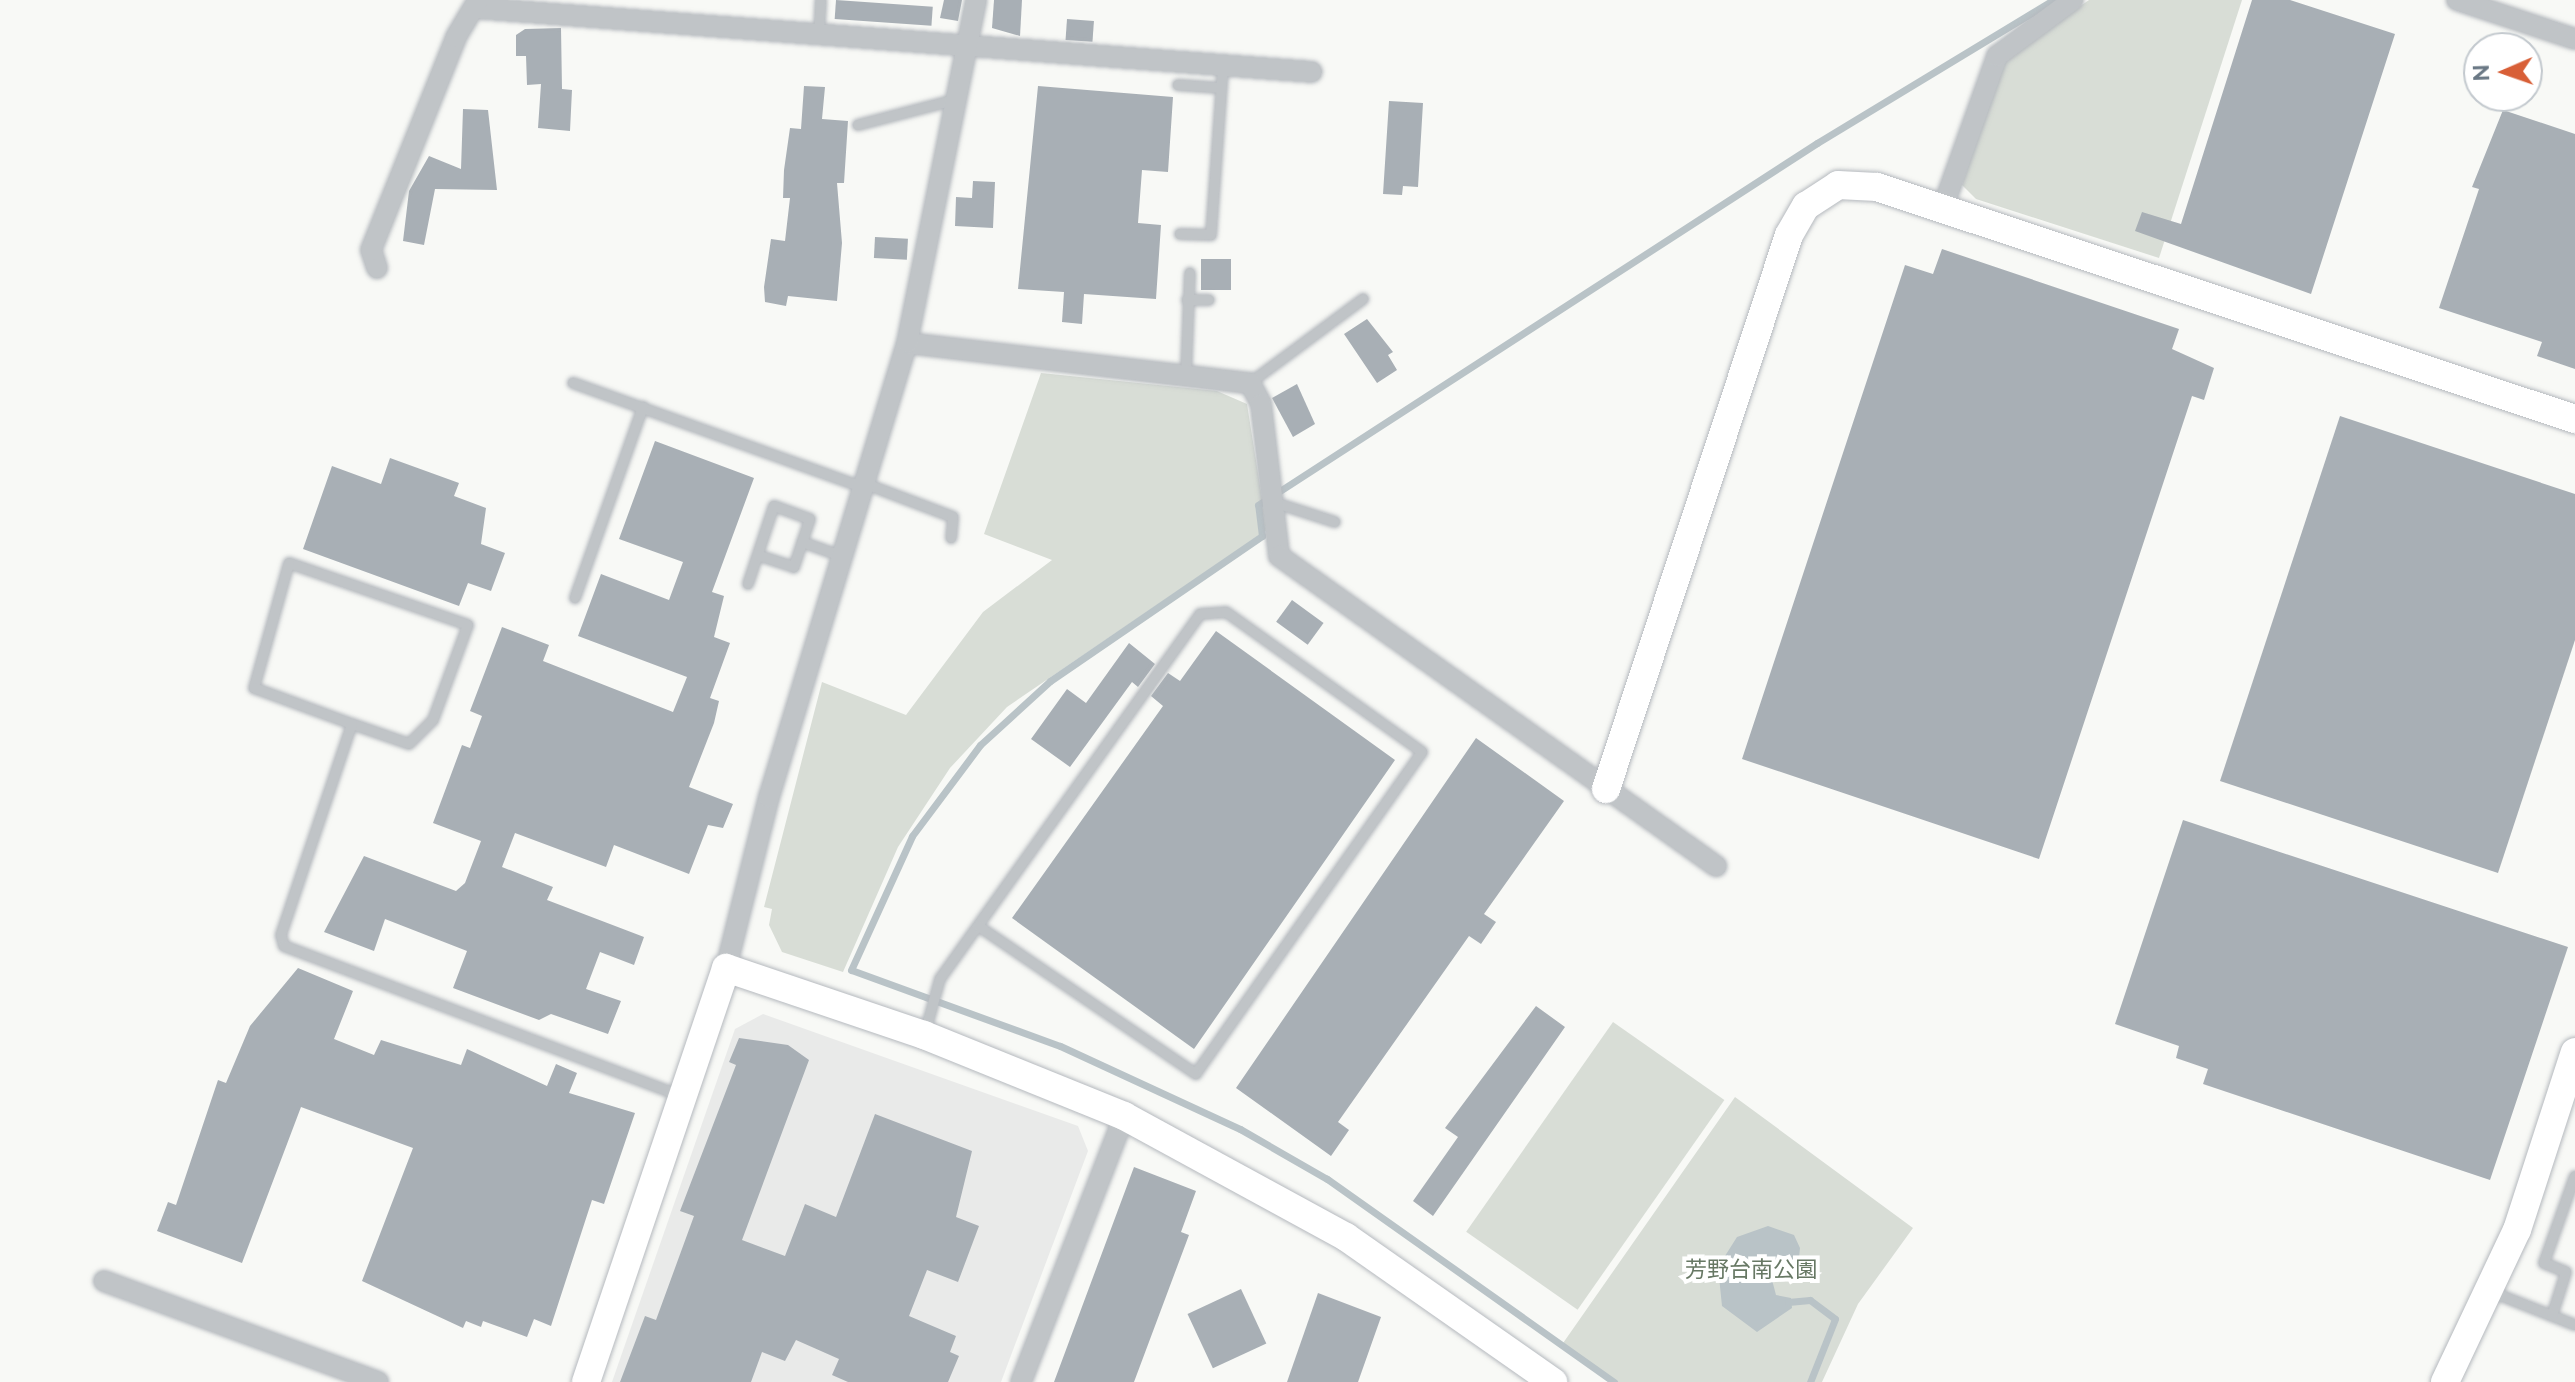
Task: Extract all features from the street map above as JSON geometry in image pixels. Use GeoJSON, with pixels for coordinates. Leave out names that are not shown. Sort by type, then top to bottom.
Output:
{"type":"FeatureCollection","features":[{"type":"Feature","properties":{"kind":"street"},"geometry":{"type":"LineString","coordinates":[[644,21],[646,0]]}},
{"type":"Feature","properties":{"kind":"street"},"geometry":{"type":"LineString","coordinates":[[586,1382],[726,968],[907,343],[976,0]]}},
{"type":"Feature","properties":{"kind":"street"},"geometry":{"type":"LineString","coordinates":[[1942,210],[1997,56],[2073,0]]}},
{"type":"Feature","properties":{"kind":"street"},"geometry":{"type":"LineString","coordinates":[[2457,0],[2575,39]]}},
{"type":"Feature","properties":{"kind":"street"},"geometry":{"type":"LineString","coordinates":[[377,268],[371,250],[456,37],[476,4],[967,50],[1312,72]]}},
{"type":"Feature","properties":{"kind":"street"},"geometry":{"type":"LineString","coordinates":[[1606,789],[1789,235],[1806,206],[1819,193],[1853,185],[1942,210],[2575,419]]}},
{"type":"Feature","properties":{"kind":"street"},"geometry":{"type":"LineString","coordinates":[[907,343],[1250,383],[1261,404],[1279,556],[1716,866]]}},
{"type":"Feature","properties":{"kind":"street"},"geometry":{"type":"LineString","coordinates":[[726,968],[924,1035],[1124,1116],[1346,1237],[1553,1382]]}},
{"type":"Feature","properties":{"kind":"street"},"geometry":{"type":"LineString","coordinates":[[2445,1382],[2492,1292],[2575,1052]]}},
{"type":"Feature","properties":{"kind":"street"},"geometry":{"type":"LineString","coordinates":[[1021,1382],[1124,1116]]}},
{"type":"Feature","properties":{"kind":"street"},"geometry":{"type":"LineString","coordinates":[[104,1281],[378,1382]]}},
{"type":"Feature","properties":{"kind":"lane"},"geometry":{"type":"LineString","coordinates":[[819,35],[821,0]]}},
{"type":"Feature","properties":{"kind":"lane"},"geometry":{"type":"LineString","coordinates":[[1180,234],[1211,235],[1223,66]]}},
{"type":"Feature","properties":{"kind":"lane"},"geometry":{"type":"LineString","coordinates":[[1178,85],[1221,88]]}},
{"type":"Feature","properties":{"kind":"lane"},"geometry":{"type":"LineString","coordinates":[[858,125],[957,99]]}},
{"type":"Feature","properties":{"kind":"lane"},"geometry":{"type":"LineString","coordinates":[[1186,375],[1190,273]]}},
{"type":"Feature","properties":{"kind":"lane"},"geometry":{"type":"LineString","coordinates":[[1250,383],[1363,299]]}},
{"type":"Feature","properties":{"kind":"lane"},"geometry":{"type":"LineString","coordinates":[[1187,300],[1209,300]]}},
{"type":"Feature","properties":{"kind":"lane"},"geometry":{"type":"LineString","coordinates":[[573,383],[953,517],[951,538]]}},
{"type":"Feature","properties":{"kind":"lane"},"geometry":{"type":"LineString","coordinates":[[575,598],[643,407]]}},
{"type":"Feature","properties":{"kind":"lane"},"geometry":{"type":"LineString","coordinates":[[1273,502],[1335,522]]}},
{"type":"Feature","properties":{"kind":"lane"},"geometry":{"type":"LineString","coordinates":[[748,584],[774,506],[810,519],[794,567],[758,555]]}},
{"type":"Feature","properties":{"kind":"lane"},"geometry":{"type":"LineString","coordinates":[[802,542],[844,557]]}},
{"type":"Feature","properties":{"kind":"lane"},"geometry":{"type":"LineString","coordinates":[[289,563],[468,625],[433,720],[409,744],[352,724],[254,688],[289,563]]}},
{"type":"Feature","properties":{"kind":"lane"},"geometry":{"type":"LineString","coordinates":[[924,1035],[940,979],[978,926],[1208,610],[1226,612],[1422,752],[1196,1074],[978,926]]}},
{"type":"Feature","properties":{"kind":"lane"},"geometry":{"type":"LineString","coordinates":[[352,724],[281,935],[284,946],[682,1096]]}},
{"type":"Feature","properties":{"kind":"lane"},"geometry":{"type":"LineString","coordinates":[[2552,1316],[2566,1272],[2544,1263],[2575,1176]]}},
{"type":"Feature","properties":{"kind":"lane"},"geometry":{"type":"LineString","coordinates":[[2492,1292],[2575,1325]]}},
{"type":"Feature","properties":{"kind":"shaded area"},"geometry":{"type":"Polygon","coordinates":[[[763,1014],[1078,1126],[1088,1151],[1001,1382],[612,1382],[735,1029],[763,1014]]]}},
{"type":"Feature","properties":{"kind":"shaded area"},"geometry":{"type":"Polygon","coordinates":[[[1768,1226],[1794,1235],[1800,1248],[1799,1258],[1771,1276],[1776,1295],[1791,1298],[1792,1308],[1757,1332],[1722,1306],[1718,1267],[1737,1237],[1768,1226]]]}},
{"type":"Feature","properties":{"kind":"green space"},"geometry":{"type":"Polygon","coordinates":[[[2089,0],[2242,0],[2159,258],[1976,199],[1962,185],[2002,60],[2089,0]]]}},
{"type":"Feature","properties":{"kind":"green space"},"geometry":{"type":"Polygon","coordinates":[[[1041,373],[1217,391],[1247,404],[1267,530],[1007,707],[950,768],[898,847],[843,972],[782,952],[769,925],[772,909],[764,907],[822,682],[906,715],[983,612],[1052,560],[984,534],[1041,373]]]}},
{"type":"Feature","properties":{"kind":"green space"},"geometry":{"type":"Polygon","coordinates":[[[1613,1022],[1724,1100],[1578,1310],[1466,1232],[1613,1022]]]}},
{"type":"Feature","properties":{"kind":"green space","name":"芳野台南公園"},"geometry":{"type":"Polygon","coordinates":[[[1735,1097],[1913,1228],[1858,1304],[1822,1382],[1611,1382],[1561,1346],[1735,1097]]]}},
{"type":"Feature","properties":{"kind":"building"},"geometry":{"type":"Polygon","coordinates":[[[836,0],[933,7],[931,26],[835,19],[836,0]]]}},
{"type":"Feature","properties":{"kind":"building"},"geometry":{"type":"Polygon","coordinates":[[[944,0],[962,0],[958,21],[940,18],[944,0]]]}},
{"type":"Feature","properties":{"kind":"building"},"geometry":{"type":"Polygon","coordinates":[[[994,0],[1022,0],[1020,36],[992,28],[994,0]]]}},
{"type":"Feature","properties":{"kind":"building"},"geometry":{"type":"Polygon","coordinates":[[[2252,0],[2290,0],[2395,34],[2311,294],[2135,231],[2142,212],[2181,224],[2252,0]]]}},
{"type":"Feature","properties":{"kind":"building"},"geometry":{"type":"Polygon","coordinates":[[[1067,19],[1094,21],[1092,42],[1066,40],[1067,19]]]}},
{"type":"Feature","properties":{"kind":"building"},"geometry":{"type":"Polygon","coordinates":[[[561,28],[562,89],[572,90],[570,131],[538,128],[541,84],[527,85],[526,56],[516,56],[516,35],[525,29],[561,28]]]}},
{"type":"Feature","properties":{"kind":"building"},"geometry":{"type":"Polygon","coordinates":[[[804,86],[825,87],[822,119],[848,121],[844,183],[837,183],[842,243],[837,301],[788,296],[786,306],[765,302],[764,287],[771,239],[785,241],[790,198],[783,198],[784,170],[790,128],[801,129],[804,86]]]}},
{"type":"Feature","properties":{"kind":"building"},"geometry":{"type":"Polygon","coordinates":[[[1038,86],[1173,97],[1168,172],[1142,170],[1138,223],[1161,225],[1156,299],[1084,294],[1082,324],[1062,322],[1064,292],[1018,289],[1038,86]]]}},
{"type":"Feature","properties":{"kind":"building"},"geometry":{"type":"Polygon","coordinates":[[[1389,101],[1423,103],[1418,187],[1403,186],[1402,195],[1383,194],[1389,101]]]}},
{"type":"Feature","properties":{"kind":"building"},"geometry":{"type":"Polygon","coordinates":[[[463,109],[488,110],[497,190],[435,189],[424,245],[403,241],[409,191],[429,156],[461,169],[463,109]]]}},
{"type":"Feature","properties":{"kind":"building"},"geometry":{"type":"Polygon","coordinates":[[[2502,112],[2575,134],[2575,369],[2537,356],[2542,342],[2439,308],[2479,189],[2472,187],[2502,112]]]}},
{"type":"Feature","properties":{"kind":"building"},"geometry":{"type":"Polygon","coordinates":[[[973,181],[995,182],[993,228],[955,226],[956,197],[972,198],[973,181]]]}},
{"type":"Feature","properties":{"kind":"building"},"geometry":{"type":"Polygon","coordinates":[[[875,237],[908,239],[907,260],[874,258],[875,237]]]}},
{"type":"Feature","properties":{"kind":"building"},"geometry":{"type":"Polygon","coordinates":[[[1942,249],[2179,329],[2172,349],[2214,368],[2204,400],[2192,396],[2039,859],[1742,759],[1905,265],[1933,274],[1942,249]]]}},
{"type":"Feature","properties":{"kind":"building"},"geometry":{"type":"Polygon","coordinates":[[[1201,259],[1231,259],[1231,290],[1201,290],[1201,259]]]}},
{"type":"Feature","properties":{"kind":"building"},"geometry":{"type":"Polygon","coordinates":[[[1367,319],[1393,352],[1388,355],[1397,370],[1377,383],[1344,334],[1367,319]]]}},
{"type":"Feature","properties":{"kind":"building"},"geometry":{"type":"Polygon","coordinates":[[[1297,384],[1315,424],[1293,437],[1272,398],[1297,384]]]}},
{"type":"Feature","properties":{"kind":"building"},"geometry":{"type":"Polygon","coordinates":[[[2340,416],[2575,494],[2575,640],[2498,873],[2220,781],[2340,416]]]}},
{"type":"Feature","properties":{"kind":"building"},"geometry":{"type":"Polygon","coordinates":[[[655,441],[754,478],[712,592],[724,596],[714,637],[730,643],[710,698],[719,701],[714,723],[689,787],[733,804],[723,828],[708,825],[689,874],[614,845],[606,867],[515,833],[502,867],[553,887],[547,900],[644,937],[634,965],[600,952],[586,989],[621,1001],[608,1034],[551,1014],[539,1020],[453,988],[467,951],[385,919],[374,951],[324,932],[364,856],[456,891],[465,883],[481,841],[433,823],[462,745],[470,748],[482,716],[470,711],[502,627],[549,645],[543,661],[673,712],[687,677],[578,636],[601,574],[669,600],[683,562],[619,539],[655,441]]]}},
{"type":"Feature","properties":{"kind":"building"},"geometry":{"type":"Polygon","coordinates":[[[390,458],[459,483],[454,496],[486,508],[481,544],[505,553],[491,591],[468,583],[459,606],[303,549],[332,466],[381,484],[390,458]]]}},
{"type":"Feature","properties":{"kind":"building"},"geometry":{"type":"Polygon","coordinates":[[[1292,600],[1324,623],[1308,645],[1276,622],[1292,600]]]}},
{"type":"Feature","properties":{"kind":"building"},"geometry":{"type":"Polygon","coordinates":[[[1216,631],[1395,760],[1194,1049],[1012,918],[1163,706],[1151,696],[1168,673],[1180,681],[1216,631]]]}},
{"type":"Feature","properties":{"kind":"building"},"geometry":{"type":"Polygon","coordinates":[[[1129,643],[1155,664],[1138,687],[1132,682],[1070,767],[1031,739],[1067,689],[1086,703],[1129,643]]]}},
{"type":"Feature","properties":{"kind":"building"},"geometry":{"type":"Polygon","coordinates":[[[1476,738],[1564,801],[1484,914],[1496,922],[1481,944],[1469,936],[1338,1122],[1349,1130],[1331,1156],[1236,1088],[1476,738]]]}},
{"type":"Feature","properties":{"kind":"building"},"geometry":{"type":"Polygon","coordinates":[[[2183,820],[2568,947],[2490,1180],[2203,1084],[2208,1069],[2176,1058],[2179,1046],[2115,1024],[2183,820]]]}},
{"type":"Feature","properties":{"kind":"building"},"geometry":{"type":"Polygon","coordinates":[[[298,968],[353,991],[334,1039],[374,1055],[381,1040],[461,1065],[467,1049],[547,1086],[556,1064],[577,1073],[569,1093],[635,1113],[604,1204],[592,1200],[551,1326],[534,1319],[527,1337],[483,1321],[481,1327],[466,1321],[463,1328],[362,1281],[413,1148],[301,1107],[242,1263],[157,1231],[168,1202],[176,1205],[218,1080],[226,1083],[250,1026],[298,968]]]}},
{"type":"Feature","properties":{"kind":"building"},"geometry":{"type":"Polygon","coordinates":[[[1536,1006],[1565,1027],[1433,1216],[1413,1201],[1458,1137],[1445,1128],[1536,1006]]]}},
{"type":"Feature","properties":{"kind":"building"},"geometry":{"type":"Polygon","coordinates":[[[739,1038],[788,1045],[809,1060],[742,1240],[785,1256],[805,1204],[836,1217],[875,1114],[972,1151],[956,1217],[979,1226],[958,1282],[927,1270],[909,1316],[956,1336],[950,1352],[959,1356],[948,1382],[848,1382],[832,1375],[839,1359],[796,1340],[785,1361],[762,1352],[751,1382],[620,1382],[645,1316],[656,1320],[694,1216],[680,1211],[736,1065],[729,1062],[739,1038]]]}},
{"type":"Feature","properties":{"kind":"building"},"geometry":{"type":"Polygon","coordinates":[[[1134,1167],[1196,1191],[1181,1232],[1189,1235],[1134,1382],[1054,1382],[1134,1167]]]}},
{"type":"Feature","properties":{"kind":"building"},"geometry":{"type":"Polygon","coordinates":[[[1241,1289],[1266,1343],[1213,1368],[1188,1314],[1241,1289]]]}},
{"type":"Feature","properties":{"kind":"building"},"geometry":{"type":"Polygon","coordinates":[[[1318,1293],[1381,1317],[1358,1382],[1287,1382],[1318,1293]]]}},
{"type":"Feature","properties":{"kind":"waterway"},"geometry":{"type":"LineString","coordinates":[[1614,1382],[1327,1179],[1240,1129],[1060,1046],[851,970],[912,836],[980,745],[1050,681],[1262,536],[1258,505],[1817,143],[2053,0]]}},
{"type":"Feature","properties":{"kind":"waterway"},"geometry":{"type":"LineString","coordinates":[[1788,1302],[1810,1300],[1835,1319],[1810,1382]]}}]}
